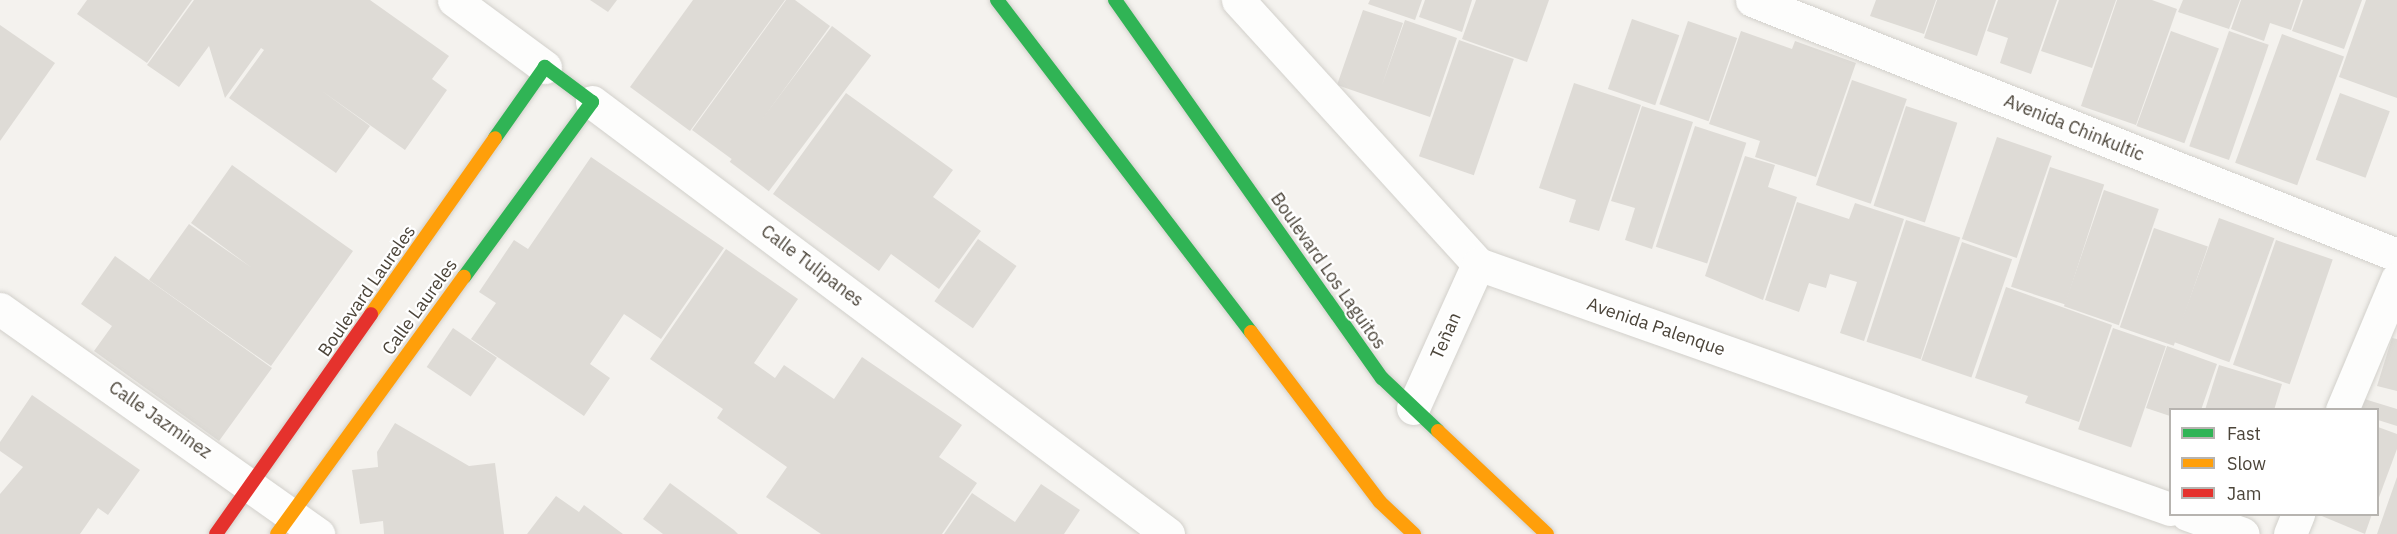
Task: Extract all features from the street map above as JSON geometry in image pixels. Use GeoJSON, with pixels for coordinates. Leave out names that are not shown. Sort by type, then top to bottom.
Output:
{"type":"FeatureCollection","features":[{"type":"Feature","properties":{"kind":"main road"},"geometry":{"type":"LineString","coordinates":[[997,0],[1380,502],[1414,534]]}},
{"type":"Feature","properties":{"kind":"main road","name":"Boulevard Los Laguitos"},"geometry":{"type":"LineString","coordinates":[[1114,0],[1382,378],[1547,534]]}},
{"type":"Feature","properties":{"kind":"main road","name":"Calle Tulipanes"},"geometry":{"type":"LineString","coordinates":[[545,68],[592,102]]}},
{"type":"Feature","properties":{"kind":"main road","name":"Boulevard Laureles"},"geometry":{"type":"LineString","coordinates":[[216,534],[545,68]]}},
{"type":"Feature","properties":{"kind":"main road","name":"Calle Laureles"},"geometry":{"type":"LineString","coordinates":[[284,524],[592,102]]}},
{"type":"Feature","properties":{"kind":"street","name":"Calle Tulipanes"},"geometry":{"type":"LineString","coordinates":[[454,0],[545,68]]}},
{"type":"Feature","properties":{"kind":"street","name":"Avenida Palenque"},"geometry":{"type":"LineString","coordinates":[[1238,0],[1478,264],[2169,509]]}},
{"type":"Feature","properties":{"kind":"street","name":"Avenida Chinkultic"},"geometry":{"type":"LineString","coordinates":[[1752,0],[2397,255]]}},
{"type":"Feature","properties":{"kind":"street","name":"Calle Tulipanes"},"geometry":{"type":"LineString","coordinates":[[592,102],[1168,534]]}},
{"type":"Feature","properties":{"kind":"street","name":"Teñan"},"geometry":{"type":"LineString","coordinates":[[1413,408],[1478,264]]}},
{"type":"Feature","properties":{"kind":"street"},"geometry":{"type":"LineString","coordinates":[[2343,408],[2397,279]]}},
{"type":"Feature","properties":{"kind":"street","name":"Calle Jazminez"},"geometry":{"type":"LineString","coordinates":[[0,309],[252,486],[284,524],[318,534]]}},
{"type":"Feature","properties":{"kind":"street"},"geometry":{"type":"LineString","coordinates":[[2193,516],[2243,534]]}},
{"type":"Feature","properties":{"kind":"street"},"geometry":{"type":"LineString","coordinates":[[2290,534],[2297,516]]}},
{"type":"Feature","properties":{"kind":"building"},"geometry":{"type":"Polygon","coordinates":[[[87,0],[192,0],[147,63],[77,14],[87,0]]]}},
{"type":"Feature","properties":{"kind":"building"},"geometry":{"type":"Polygon","coordinates":[[[194,0],[370,0],[449,56],[432,79],[447,90],[405,150],[322,91],[370,126],[336,173],[229,98],[264,50],[261,48],[225,98],[209,46],[179,87],[147,65],[194,0]]]}},
{"type":"Feature","properties":{"kind":"building"},"geometry":{"type":"Polygon","coordinates":[[[590,0],[617,0],[608,12],[590,0]]]}},
{"type":"Feature","properties":{"kind":"building"},"geometry":{"type":"Polygon","coordinates":[[[693,0],[785,0],[690,131],[630,87],[693,0]]]}},
{"type":"Feature","properties":{"kind":"building"},"geometry":{"type":"Polygon","coordinates":[[[786,0],[795,0],[830,26],[733,160],[692,130],[786,0]]]}},
{"type":"Feature","properties":{"kind":"building"},"geometry":{"type":"Polygon","coordinates":[[[1370,0],[1422,0],[1415,20],[1368,4],[1370,0]]]}},
{"type":"Feature","properties":{"kind":"building"},"geometry":{"type":"Polygon","coordinates":[[[1425,0],[1472,0],[1462,32],[1419,17],[1425,0]]]}},
{"type":"Feature","properties":{"kind":"building"},"geometry":{"type":"Polygon","coordinates":[[[1476,0],[1549,0],[1527,62],[1462,39],[1476,0]]]}},
{"type":"Feature","properties":{"kind":"building"},"geometry":{"type":"Polygon","coordinates":[[[1876,0],[1936,0],[1924,34],[1870,16],[1876,0]]]}},
{"type":"Feature","properties":{"kind":"building"},"geometry":{"type":"Polygon","coordinates":[[[1937,0],[1996,0],[1977,56],[1924,38],[1937,0]]]}},
{"type":"Feature","properties":{"kind":"building"},"geometry":{"type":"Polygon","coordinates":[[[1998,0],[2057,0],[2031,74],[2000,63],[2008,38],[1987,31],[1998,0]]]}},
{"type":"Feature","properties":{"kind":"building"},"geometry":{"type":"Polygon","coordinates":[[[2059,0],[2116,0],[2092,68],[2041,51],[2059,0]]]}},
{"type":"Feature","properties":{"kind":"building"},"geometry":{"type":"Polygon","coordinates":[[[2117,0],[2152,0],[2177,9],[2136,125],[2081,106],[2117,0]]]}},
{"type":"Feature","properties":{"kind":"building"},"geometry":{"type":"Polygon","coordinates":[[[2183,0],[2240,0],[2229,29],[2178,12],[2183,0]]]}},
{"type":"Feature","properties":{"kind":"building"},"geometry":{"type":"Polygon","coordinates":[[[2241,0],[2301,0],[2291,30],[2270,23],[2264,41],[2231,29],[2241,0]]]}},
{"type":"Feature","properties":{"kind":"building"},"geometry":{"type":"Polygon","coordinates":[[[2303,0],[2362,0],[2344,49],[2292,31],[2303,0]]]}},
{"type":"Feature","properties":{"kind":"building"},"geometry":{"type":"Polygon","coordinates":[[[2366,0],[2397,0],[2397,98],[2339,77],[2366,0]]]}},
{"type":"Feature","properties":{"kind":"building"},"geometry":{"type":"Polygon","coordinates":[[[1363,10],[1403,23],[1382,85],[1405,20],[1457,38],[1430,117],[1337,85],[1363,10]]]}},
{"type":"Feature","properties":{"kind":"building"},"geometry":{"type":"Polygon","coordinates":[[[1632,19],[1679,35],[1655,105],[1608,89],[1632,19]]]}},
{"type":"Feature","properties":{"kind":"building"},"geometry":{"type":"Polygon","coordinates":[[[1688,21],[1737,38],[1709,121],[1659,104],[1688,21]]]}},
{"type":"Feature","properties":{"kind":"building"},"geometry":{"type":"Polygon","coordinates":[[[0,25],[55,63],[0,141],[0,25]]]}},
{"type":"Feature","properties":{"kind":"building"},"geometry":{"type":"Polygon","coordinates":[[[832,26],[871,55],[769,191],[730,162],[832,26]]]}},
{"type":"Feature","properties":{"kind":"building"},"geometry":{"type":"Polygon","coordinates":[[[1741,31],[1792,49],[1795,41],[1856,63],[1816,177],[1755,157],[1760,141],[1709,124],[1741,31]]]}},
{"type":"Feature","properties":{"kind":"building"},"geometry":{"type":"Polygon","coordinates":[[[2171,31],[2219,48],[2184,143],[2136,126],[2171,31]]]}},
{"type":"Feature","properties":{"kind":"building"},"geometry":{"type":"Polygon","coordinates":[[[2229,31],[2269,45],[2229,160],[2189,146],[2229,31]]]}},
{"type":"Feature","properties":{"kind":"building"},"geometry":{"type":"Polygon","coordinates":[[[2282,34],[2344,57],[2297,185],[2235,163],[2282,34]]]}},
{"type":"Feature","properties":{"kind":"building"},"geometry":{"type":"Polygon","coordinates":[[[1459,40],[1514,59],[1474,175],[1419,156],[1459,40]]]}},
{"type":"Feature","properties":{"kind":"building"},"geometry":{"type":"Polygon","coordinates":[[[1852,80],[1907,99],[1871,204],[1816,185],[1852,80]]]}},
{"type":"Feature","properties":{"kind":"building"},"geometry":{"type":"Polygon","coordinates":[[[1574,83],[1641,105],[1599,231],[1569,222],[1576,200],[1539,188],[1574,83]]]}},
{"type":"Feature","properties":{"kind":"building"},"geometry":{"type":"Polygon","coordinates":[[[846,93],[953,170],[933,197],[981,231],[939,289],[891,254],[879,271],[773,194],[846,93]]]}},
{"type":"Feature","properties":{"kind":"building"},"geometry":{"type":"Polygon","coordinates":[[[2340,93],[2390,111],[2366,178],[2316,160],[2340,93]]]}},
{"type":"Feature","properties":{"kind":"building"},"geometry":{"type":"Polygon","coordinates":[[[1642,106],[1693,122],[1652,249],[1625,240],[1635,208],[1611,201],[1642,106]]]}},
{"type":"Feature","properties":{"kind":"building"},"geometry":{"type":"Polygon","coordinates":[[[1906,106],[1957,123],[1925,223],[1874,206],[1906,106]]]}},
{"type":"Feature","properties":{"kind":"building"},"geometry":{"type":"Polygon","coordinates":[[[1695,126],[1746,143],[1707,263],[1656,247],[1695,126]]]}},
{"type":"Feature","properties":{"kind":"building"},"geometry":{"type":"Polygon","coordinates":[[[1997,137],[2052,156],[2017,258],[1962,239],[1997,137]]]}},
{"type":"Feature","properties":{"kind":"building"},"geometry":{"type":"Polygon","coordinates":[[[1745,156],[1775,165],[1768,187],[1797,197],[1763,300],[1705,276],[1745,156]]]}},
{"type":"Feature","properties":{"kind":"building"},"geometry":{"type":"Polygon","coordinates":[[[591,157],[724,248],[661,339],[624,314],[590,364],[610,378],[584,416],[471,339],[496,303],[479,292],[514,240],[528,249],[591,157]]]}},
{"type":"Feature","properties":{"kind":"building"},"geometry":{"type":"Polygon","coordinates":[[[232,165],[353,251],[271,366],[149,280],[189,224],[252,268],[191,223],[232,165]]]}},
{"type":"Feature","properties":{"kind":"building"},"geometry":{"type":"Polygon","coordinates":[[[2050,167],[2104,185],[2065,304],[2011,287],[2050,167]]]}},
{"type":"Feature","properties":{"kind":"building"},"geometry":{"type":"Polygon","coordinates":[[[2104,190],[2159,209],[2119,325],[2064,306],[2104,190]]]}},
{"type":"Feature","properties":{"kind":"building"},"geometry":{"type":"Polygon","coordinates":[[[1797,202],[1849,219],[1855,203],[1904,219],[1864,341],[1840,333],[1857,282],[1830,274],[1826,288],[1809,283],[1799,312],[1765,300],[1797,202]]]}},
{"type":"Feature","properties":{"kind":"building"},"geometry":{"type":"Polygon","coordinates":[[[2219,218],[2274,238],[2229,362],[2174,342],[2219,218]]]}},
{"type":"Feature","properties":{"kind":"building"},"geometry":{"type":"Polygon","coordinates":[[[1906,220],[1960,238],[1921,359],[1866,342],[1906,220]]]}},
{"type":"Feature","properties":{"kind":"building"},"geometry":{"type":"Polygon","coordinates":[[[2154,228],[2208,247],[2174,346],[2120,327],[2154,228]]]}},
{"type":"Feature","properties":{"kind":"building"},"geometry":{"type":"Polygon","coordinates":[[[978,239],[1017,266],[973,328],[934,301],[978,239]]]}},
{"type":"Feature","properties":{"kind":"building"},"geometry":{"type":"Polygon","coordinates":[[[2276,240],[2333,260],[2290,384],[2233,365],[2276,240]]]}},
{"type":"Feature","properties":{"kind":"building"},"geometry":{"type":"Polygon","coordinates":[[[1962,242],[2012,259],[1971,377],[1921,360],[1962,242]]]}},
{"type":"Feature","properties":{"kind":"building"},"geometry":{"type":"Polygon","coordinates":[[[726,249],[798,299],[754,363],[775,378],[784,365],[834,399],[862,357],[962,425],[939,457],[977,483],[942,534],[821,534],[766,497],[787,467],[717,418],[723,409],[650,359],[726,249]]]}},
{"type":"Feature","properties":{"kind":"building"},"geometry":{"type":"Polygon","coordinates":[[[115,256],[272,368],[219,441],[94,351],[112,326],[81,304],[115,256]]]}},
{"type":"Feature","properties":{"kind":"building"},"geometry":{"type":"Polygon","coordinates":[[[2006,287],[2112,325],[2079,422],[2025,403],[2028,396],[1975,378],[2006,287]]]}},
{"type":"Feature","properties":{"kind":"building"},"geometry":{"type":"Polygon","coordinates":[[[453,328],[497,358],[471,397],[427,367],[453,328]]]}},
{"type":"Feature","properties":{"kind":"building"},"geometry":{"type":"Polygon","coordinates":[[[2113,328],[2166,346],[2131,447],[2078,429],[2113,328]]]}},
{"type":"Feature","properties":{"kind":"building"},"geometry":{"type":"Polygon","coordinates":[[[2392,338],[2397,339],[2397,391],[2377,386],[2392,338]]]}},
{"type":"Feature","properties":{"kind":"building"},"geometry":{"type":"Polygon","coordinates":[[[2167,346],[2217,364],[2202,408],[2169,408],[2169,416],[2146,408],[2167,346]]]}},
{"type":"Feature","properties":{"kind":"building"},"geometry":{"type":"Polygon","coordinates":[[[2219,365],[2282,384],[2275,408],[2206,408],[2219,365]]]}},
{"type":"Feature","properties":{"kind":"building"},"geometry":{"type":"Polygon","coordinates":[[[32,395],[140,470],[108,515],[98,508],[80,534],[0,534],[0,494],[23,467],[0,451],[0,442],[32,395]]]}},
{"type":"Feature","properties":{"kind":"building"},"geometry":{"type":"Polygon","coordinates":[[[2361,398],[2397,409],[2397,426],[2379,420],[2379,408],[2358,408],[2361,398]]]}},
{"type":"Feature","properties":{"kind":"building"},"geometry":{"type":"Polygon","coordinates":[[[395,423],[469,466],[495,463],[504,534],[384,534],[383,521],[360,524],[352,470],[378,467],[377,452],[395,423]]]}},
{"type":"Feature","properties":{"kind":"building"},"geometry":{"type":"Polygon","coordinates":[[[2379,427],[2397,434],[2397,449],[2379,497],[2379,427]]]}},
{"type":"Feature","properties":{"kind":"building"},"geometry":{"type":"Polygon","coordinates":[[[2397,477],[2397,534],[2377,534],[2397,477]]]}},
{"type":"Feature","properties":{"kind":"building"},"geometry":{"type":"Polygon","coordinates":[[[670,483],[738,534],[663,534],[643,519],[670,483]]]}},
{"type":"Feature","properties":{"kind":"building"},"geometry":{"type":"Polygon","coordinates":[[[1041,484],[1080,510],[1064,534],[944,534],[972,493],[1015,522],[1041,484]]]}},
{"type":"Feature","properties":{"kind":"building"},"geometry":{"type":"Polygon","coordinates":[[[556,496],[579,512],[584,505],[623,534],[527,534],[556,496]]]}},
{"type":"Feature","properties":{"kind":"building"},"geometry":{"type":"Polygon","coordinates":[[[2322,516],[2371,516],[2365,534],[2322,516]]]}},
{"type":"Feature","properties":{"kind":"traffic: fast"},"geometry":{"type":"LineString","coordinates":[[997,0],[1251,332]]}},
{"type":"Feature","properties":{"kind":"traffic: fast"},"geometry":{"type":"LineString","coordinates":[[1115,0],[1382,378],[1438,431]]}},
{"type":"Feature","properties":{"kind":"traffic: fast"},"geometry":{"type":"LineString","coordinates":[[464,277],[592,102],[545,67],[495,138]]}},
{"type":"Feature","properties":{"kind":"traffic: slow"},"geometry":{"type":"LineString","coordinates":[[371,314],[495,138]]}},
{"type":"Feature","properties":{"kind":"traffic: slow"},"geometry":{"type":"LineString","coordinates":[[277,534],[464,277]]}},
{"type":"Feature","properties":{"kind":"traffic: slow"},"geometry":{"type":"LineString","coordinates":[[1251,332],[1380,502],[1414,534]]}},
{"type":"Feature","properties":{"kind":"traffic: slow"},"geometry":{"type":"LineString","coordinates":[[1438,431],[1547,534]]}},
{"type":"Feature","properties":{"kind":"traffic: jam"},"geometry":{"type":"LineString","coordinates":[[216,534],[371,314]]}}]}
